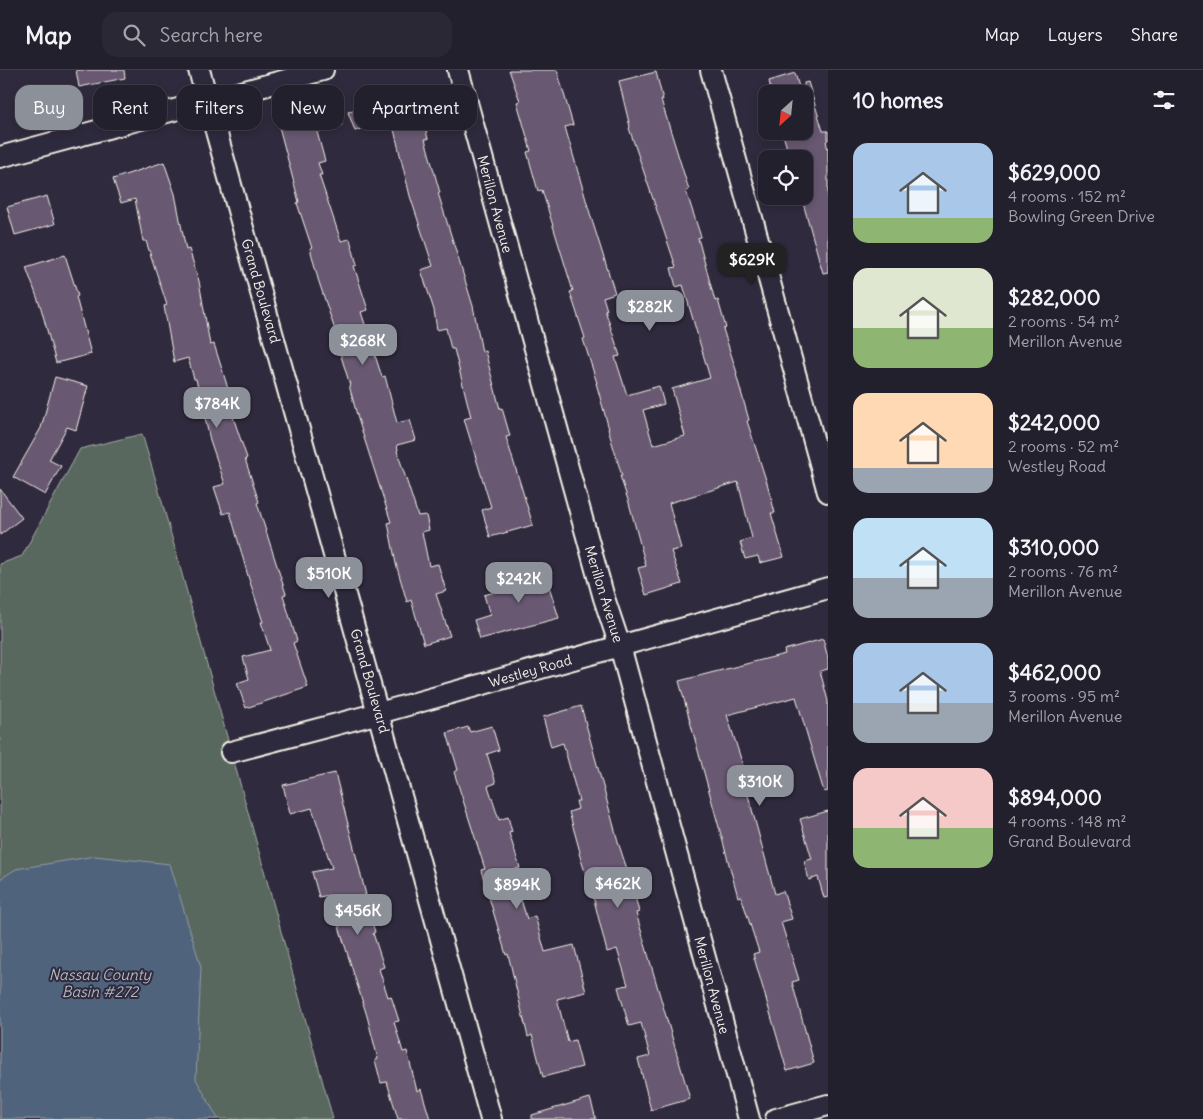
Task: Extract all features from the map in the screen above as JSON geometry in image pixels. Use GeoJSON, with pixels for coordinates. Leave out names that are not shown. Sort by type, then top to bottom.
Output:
{"type":"FeatureCollection","features":[{"type":"Feature","properties":{"kind":"street","name":"Grand Boulevard"},"geometry":{"type":"LineString","coordinates":[[200,70],[204,85]]}},
{"type":"Feature","properties":{"kind":"street"},"geometry":{"type":"LineString","coordinates":[[262,87],[323,70]]}},
{"type":"Feature","properties":{"kind":"street","name":"Merillon Avenue"},"geometry":{"type":"LineString","coordinates":[[458,70],[601,588],[620,646],[749,1119]]}},
{"type":"Feature","properties":{"kind":"street"},"geometry":{"type":"LineString","coordinates":[[711,70],[828,492]]}},
{"type":"Feature","properties":{"kind":"street"},"geometry":{"type":"LineString","coordinates":[[0,157],[177,110]]}},
{"type":"Feature","properties":{"kind":"street","name":"Grand Boulevard"},"geometry":{"type":"LineString","coordinates":[[216,130],[491,1119]]}},
{"type":"Feature","properties":{"kind":"street","name":"Westley Road"},"geometry":{"type":"LineString","coordinates":[[231,752],[378,714],[828,588]]}},
{"type":"Feature","properties":{"kind":"street"},"geometry":{"type":"LineString","coordinates":[[776,1119],[828,1105]]}},
{"type":"Feature","properties":{"kind":"green space","name":"Nassau County Basin #272"},"geometry":{"type":"Polygon","coordinates":[[[142,434],[333,1119],[0,1119],[0,564],[22,556],[80,449],[142,434]]]}},
{"type":"Feature","properties":{"kind":"water","name":"Nassau County Basin #272"},"geometry":{"type":"Polygon","coordinates":[[[95,856],[170,864],[201,967],[196,1079],[218,1119],[0,1119],[0,879],[16,869],[95,856]]]}},
{"type":"Feature","properties":{"kind":"building"},"geometry":{"type":"Polygon","coordinates":[[[76,70],[124,70],[125,78],[83,86],[79,85],[76,70]]]}},
{"type":"Feature","properties":{"kind":"building"},"geometry":{"type":"Polygon","coordinates":[[[509,70],[557,70],[573,125],[565,127],[615,293],[603,297],[607,310],[605,310],[620,356],[615,357],[627,395],[659,386],[664,404],[643,410],[653,445],[685,436],[672,389],[710,378],[683,285],[676,287],[671,268],[676,267],[629,128],[619,81],[656,72],[663,100],[661,100],[689,190],[686,191],[701,237],[698,238],[715,301],[718,300],[726,328],[723,329],[737,373],[749,420],[747,421],[775,513],[771,513],[784,557],[760,563],[758,556],[745,559],[740,542],[752,538],[738,482],[669,503],[681,549],[671,551],[682,584],[646,595],[638,568],[646,566],[620,476],[622,476],[597,383],[583,339],[585,338],[570,292],[573,291],[542,190],[538,191],[527,152],[531,151],[517,102],[520,101],[509,70]]]}},
{"type":"Feature","properties":{"kind":"building"},"geometry":{"type":"Polygon","coordinates":[[[795,73],[798,85],[770,85],[769,81],[795,73]]]}},
{"type":"Feature","properties":{"kind":"building"},"geometry":{"type":"Polygon","coordinates":[[[813,98],[823,131],[828,131],[828,140],[826,141],[828,150],[828,272],[823,273],[804,205],[813,205],[813,150],[804,150],[804,148],[787,150],[785,140],[813,140],[813,98]]]}},
{"type":"Feature","properties":{"kind":"building"},"geometry":{"type":"Polygon","coordinates":[[[354,110],[354,128],[348,112],[354,110]]]}},
{"type":"Feature","properties":{"kind":"building"},"geometry":{"type":"Polygon","coordinates":[[[280,130],[324,130],[317,132],[325,161],[318,163],[322,175],[319,175],[341,241],[350,239],[357,265],[354,266],[368,310],[361,312],[382,377],[385,376],[397,423],[410,420],[416,440],[397,445],[397,451],[418,516],[426,515],[429,530],[422,532],[429,566],[438,564],[446,591],[436,594],[450,636],[424,644],[411,600],[407,602],[396,564],[388,523],[391,522],[358,419],[336,340],[338,339],[318,279],[310,248],[312,248],[297,203],[299,202],[280,130]]]}},
{"type":"Feature","properties":{"kind":"building"},"geometry":{"type":"Polygon","coordinates":[[[394,130],[426,130],[428,139],[425,139],[440,193],[438,193],[473,306],[482,352],[485,351],[500,409],[502,408],[510,436],[506,437],[533,525],[490,537],[482,510],[491,507],[464,419],[471,417],[454,349],[451,349],[446,328],[437,330],[434,310],[421,270],[433,266],[410,196],[394,130]]]}},
{"type":"Feature","properties":{"kind":"building"},"geometry":{"type":"Polygon","coordinates":[[[164,162],[175,194],[186,250],[189,249],[199,281],[210,345],[214,344],[226,382],[235,417],[233,417],[259,502],[257,503],[286,594],[283,595],[297,641],[293,643],[308,687],[246,708],[237,683],[249,679],[243,657],[270,650],[261,622],[263,622],[230,512],[223,514],[214,487],[225,484],[210,440],[196,379],[194,379],[188,358],[174,362],[164,306],[167,305],[146,241],[143,241],[135,199],[121,203],[113,179],[164,162]]]}},
{"type":"Feature","properties":{"kind":"building"},"geometry":{"type":"Polygon","coordinates":[[[47,196],[55,224],[15,235],[7,207],[47,196]]]}},
{"type":"Feature","properties":{"kind":"building"},"geometry":{"type":"Polygon","coordinates":[[[65,255],[78,296],[76,297],[91,354],[56,363],[41,308],[26,267],[65,255]]]}},
{"type":"Feature","properties":{"kind":"building"},"geometry":{"type":"Polygon","coordinates":[[[55,377],[88,386],[76,430],[67,427],[49,460],[61,466],[45,495],[13,477],[41,428],[55,377]]]}},
{"type":"Feature","properties":{"kind":"building"},"geometry":{"type":"Polygon","coordinates":[[[0,489],[22,518],[0,535],[0,489]]]}},
{"type":"Feature","properties":{"kind":"building"},"geometry":{"type":"Polygon","coordinates":[[[540,563],[559,618],[480,639],[474,620],[490,615],[484,595],[516,586],[512,571],[540,563]]]}},
{"type":"Feature","properties":{"kind":"building"},"geometry":{"type":"Polygon","coordinates":[[[823,639],[828,658],[828,669],[820,671],[828,701],[828,791],[824,792],[796,697],[727,715],[752,794],[748,795],[775,894],[783,891],[792,919],[781,922],[799,980],[792,982],[814,1063],[787,1071],[753,954],[759,952],[741,896],[738,897],[679,681],[785,654],[784,650],[823,639]]]}},
{"type":"Feature","properties":{"kind":"building"},"geometry":{"type":"Polygon","coordinates":[[[581,706],[619,845],[632,884],[639,912],[636,913],[690,1099],[651,1110],[638,1059],[650,1056],[641,1023],[629,1026],[618,987],[628,985],[617,949],[607,952],[569,812],[578,809],[576,801],[579,801],[563,743],[551,747],[543,717],[581,706]]]}},
{"type":"Feature","properties":{"kind":"building"},"geometry":{"type":"Polygon","coordinates":[[[492,726],[499,750],[487,754],[496,783],[488,786],[499,820],[508,817],[512,832],[509,833],[520,868],[512,870],[527,919],[535,916],[545,952],[574,945],[586,992],[557,999],[568,1042],[575,1040],[582,1067],[543,1077],[532,1035],[528,1037],[508,954],[506,955],[481,870],[485,869],[454,772],[458,770],[447,733],[468,727],[470,732],[492,726]]]}},
{"type":"Feature","properties":{"kind":"building"},"geometry":{"type":"Polygon","coordinates":[[[335,773],[366,895],[364,895],[375,932],[373,933],[384,967],[379,969],[388,997],[391,996],[399,1021],[394,1022],[403,1052],[407,1051],[417,1091],[421,1089],[430,1119],[398,1119],[387,1082],[381,1083],[375,1060],[378,1059],[367,1016],[329,895],[319,897],[312,872],[332,868],[312,808],[290,814],[283,785],[335,773]]]}},
{"type":"Feature","properties":{"kind":"building"},"geometry":{"type":"Polygon","coordinates":[[[828,811],[828,897],[824,898],[818,877],[809,880],[804,861],[812,859],[800,819],[828,811]]]}},
{"type":"Feature","properties":{"kind":"building"},"geometry":{"type":"Polygon","coordinates":[[[590,1098],[596,1119],[532,1119],[532,1115],[590,1098]]]}}]}
